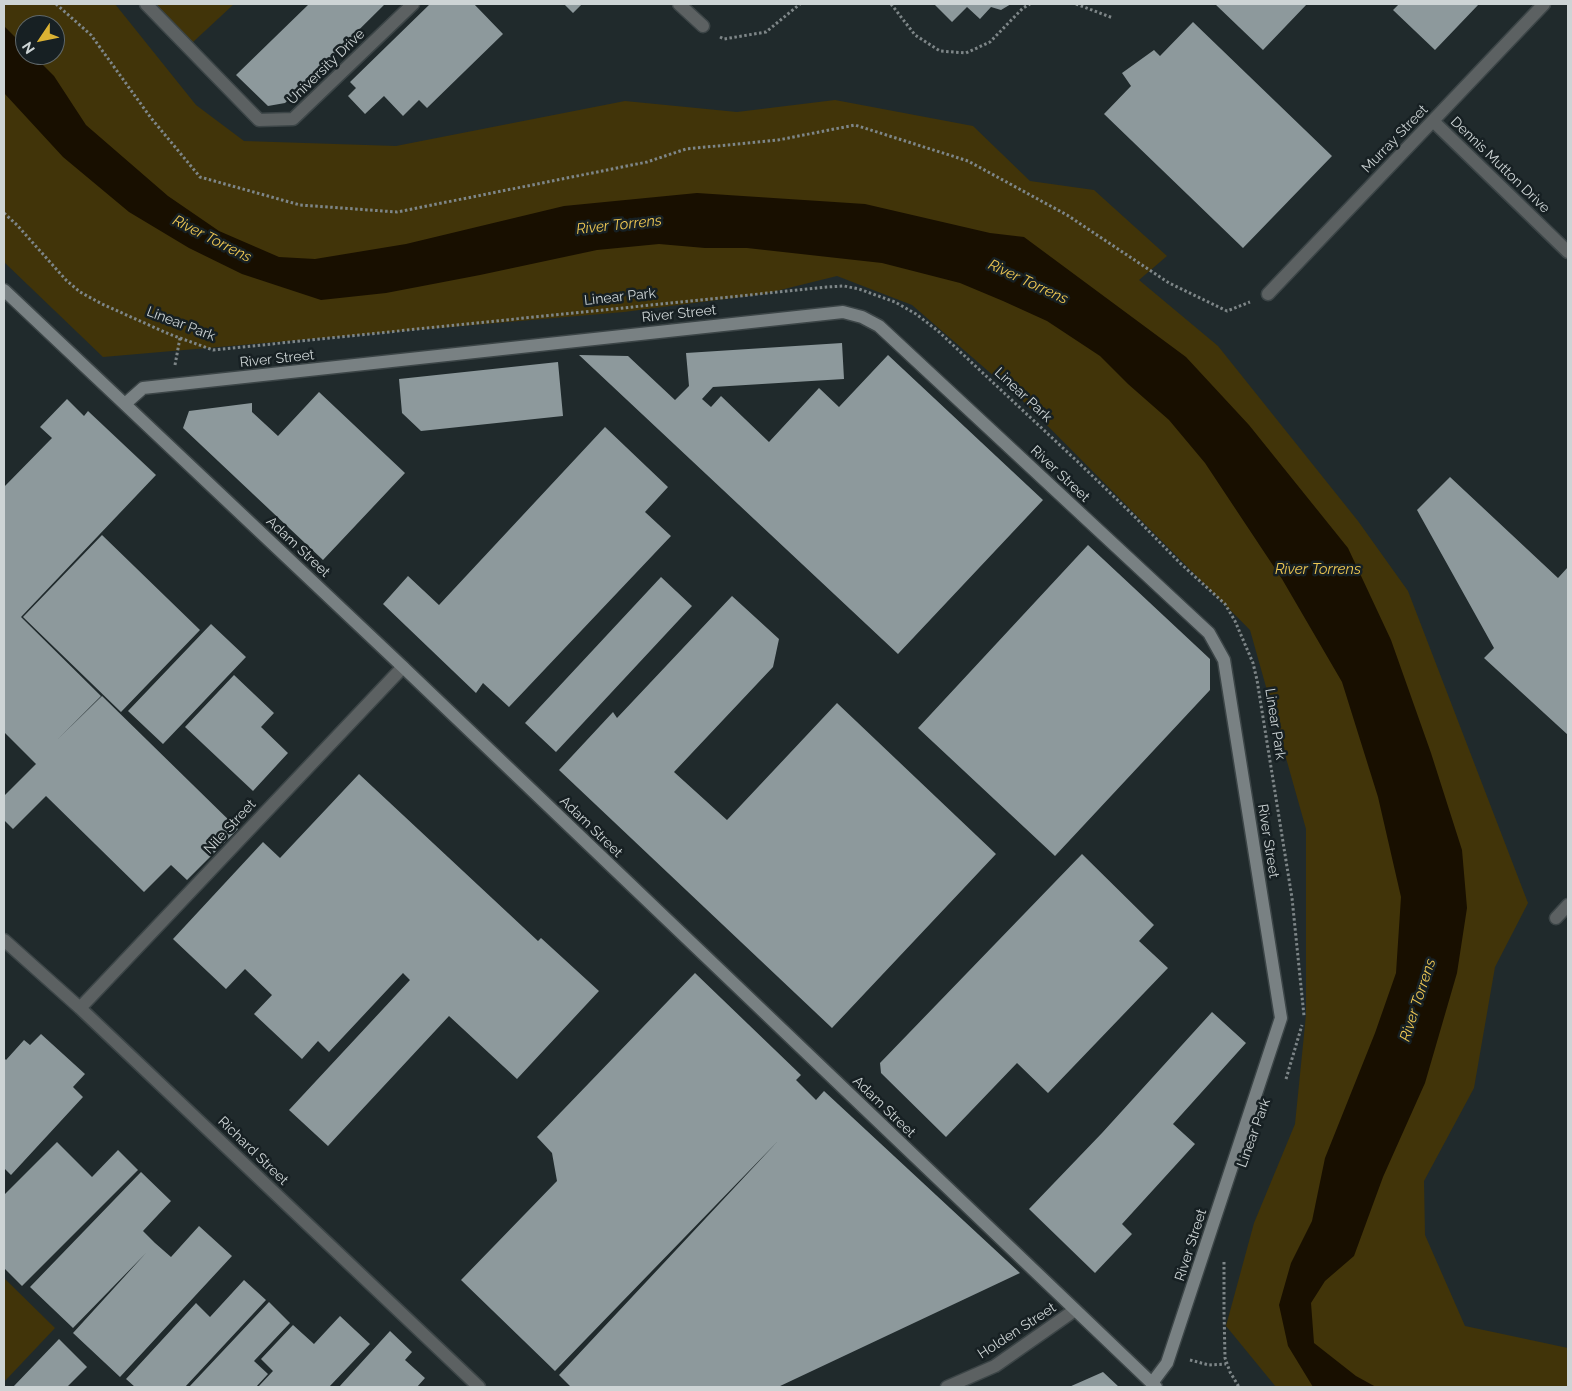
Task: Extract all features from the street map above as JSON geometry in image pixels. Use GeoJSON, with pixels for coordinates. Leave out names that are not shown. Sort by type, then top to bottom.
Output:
{"type":"FeatureCollection","features":[{"type":"Feature","properties":{"kind":"street","name":"University Drive"},"geometry":{"type":"LineString","coordinates":[[146,4],[259,120],[293,119],[413,4]]}},
{"type":"Feature","properties":{"kind":"street"},"geometry":{"type":"LineString","coordinates":[[679,4],[702,26]]}},
{"type":"Feature","properties":{"kind":"street","name":"Murray Street"},"geometry":{"type":"LineString","coordinates":[[1268,294],[1544,4]]}},
{"type":"Feature","properties":{"kind":"street","name":"Dennis Mutton Drive"},"geometry":{"type":"LineString","coordinates":[[1433,121],[1568,252]]}},
{"type":"Feature","properties":{"kind":"street","name":"Adam Street"},"geometry":{"type":"LineString","coordinates":[[4,290],[1154,1385]]}},
{"type":"Feature","properties":{"kind":"street","name":"River Street"},"geometry":{"type":"LineString","coordinates":[[125,404],[143,388],[843,312],[862,317],[878,326],[1209,633],[1224,660],[1281,1018],[1173,1346],[1167,1363],[1154,1385]]}},
{"type":"Feature","properties":{"kind":"street","name":"Nile Street"},"geometry":{"type":"LineString","coordinates":[[80,1008],[403,668]]}},
{"type":"Feature","properties":{"kind":"street"},"geometry":{"type":"LineString","coordinates":[[1556,918],[1568,905]]}},
{"type":"Feature","properties":{"kind":"street","name":"Richard Street"},"geometry":{"type":"LineString","coordinates":[[4,940],[80,1008],[479,1387]]}},
{"type":"Feature","properties":{"kind":"street","name":"Holden Street"},"geometry":{"type":"LineString","coordinates":[[947,1387],[995,1366],[1075,1310]]}},
{"type":"Feature","properties":{"kind":"path"},"geometry":{"type":"LineString","coordinates":[[56,4],[92,35],[151,118],[200,177],[300,205],[396,212],[647,162],[686,149],[778,140],[855,125],[968,161],[1067,215],[1169,283],[1227,311],[1268,294]]}},
{"type":"Feature","properties":{"kind":"path"},"geometry":{"type":"LineString","coordinates":[[702,26],[724,39],[763,33],[800,4]]}},
{"type":"Feature","properties":{"kind":"path"},"geometry":{"type":"LineString","coordinates":[[891,4],[915,35],[940,51],[966,53],[990,42],[1030,4]]}},
{"type":"Feature","properties":{"kind":"path"},"geometry":{"type":"LineString","coordinates":[[1076,4],[1113,18]]}},
{"type":"Feature","properties":{"kind":"path","name":"Linear Park"},"geometry":{"type":"LineString","coordinates":[[4,213],[66,280],[80,292],[102,304],[180,338],[213,350],[844,286],[878,295],[916,314],[938,331],[1133,515],[1180,563],[1225,604],[1235,622],[1253,663],[1257,680],[1292,898],[1304,1013],[1302,1029],[1282,1088]]}},
{"type":"Feature","properties":{"kind":"path"},"geometry":{"type":"LineString","coordinates":[[175,366],[180,338]]}},
{"type":"Feature","properties":{"kind":"path"},"geometry":{"type":"LineString","coordinates":[[1225,1256],[1223,1274],[1226,1364],[1239,1387]]}},
{"type":"Feature","properties":{"kind":"path"},"geometry":{"type":"LineString","coordinates":[[1173,1346],[1198,1363],[1209,1365],[1226,1364]]}},
{"type":"Feature","properties":{"kind":"shaded area"},"geometry":{"type":"Polygon","coordinates":[[[4,4],[115,4],[196,105],[244,141],[396,146],[625,101],[737,112],[835,100],[973,126],[1030,181],[1094,190],[1167,256],[1139,280],[1218,346],[1358,521],[1408,591],[1528,903],[1495,967],[1474,1088],[1424,1181],[1425,1235],[1465,1326],[1568,1348],[1568,1387],[1276,1387],[1226,1326],[1254,1223],[1295,1124],[1306,1015],[1306,829],[1250,630],[1025,403],[912,305],[837,276],[764,294],[624,312],[103,357],[4,262],[4,4]]]}},
{"type":"Feature","properties":{"kind":"shaded area"},"geometry":{"type":"Polygon","coordinates":[[[154,4],[234,4],[192,43],[154,4]]]}},
{"type":"Feature","properties":{"kind":"shaded area"},"geometry":{"type":"Polygon","coordinates":[[[4,1278],[55,1328],[4,1382],[4,1278]]]}},
{"type":"Feature","properties":{"kind":"water","name":"River Torrens"},"geometry":{"type":"Polygon","coordinates":[[[4,26],[15,37],[15,65],[43,65],[54,76],[86,125],[168,196],[219,231],[279,257],[315,259],[406,244],[564,206],[697,193],[865,204],[990,233],[1024,237],[1186,357],[1249,425],[1348,548],[1391,640],[1431,753],[1462,850],[1467,908],[1457,973],[1425,1083],[1383,1177],[1354,1256],[1325,1281],[1311,1303],[1314,1343],[1356,1376],[1376,1387],[1313,1387],[1288,1346],[1279,1305],[1291,1263],[1312,1221],[1325,1158],[1375,1033],[1396,973],[1401,897],[1378,797],[1342,682],[1282,579],[1205,463],[1169,420],[1100,356],[1047,321],[960,283],[882,263],[747,248],[705,248],[659,244],[597,250],[386,293],[321,300],[242,274],[189,248],[129,212],[63,157],[4,93],[4,26]]]}},
{"type":"Feature","properties":{"kind":"building"},"geometry":{"type":"Polygon","coordinates":[[[309,4],[385,4],[285,103],[268,106],[236,75],[309,4]]]}},
{"type":"Feature","properties":{"kind":"building"},"geometry":{"type":"Polygon","coordinates":[[[430,4],[474,4],[503,34],[427,108],[419,100],[403,116],[384,96],[365,114],[348,96],[356,88],[350,82],[430,4]]]}},
{"type":"Feature","properties":{"kind":"building"},"geometry":{"type":"Polygon","coordinates":[[[564,4],[582,4],[573,13],[564,4]]]}},
{"type":"Feature","properties":{"kind":"building"},"geometry":{"type":"Polygon","coordinates":[[[934,4],[1011,4],[1001,10],[991,7],[980,19],[967,7],[952,22],[934,4]]]}},
{"type":"Feature","properties":{"kind":"building"},"geometry":{"type":"Polygon","coordinates":[[[1215,4],[1307,4],[1263,50],[1215,4]]]}},
{"type":"Feature","properties":{"kind":"building"},"geometry":{"type":"Polygon","coordinates":[[[1399,4],[1479,4],[1435,50],[1393,10],[1399,4]]]}},
{"type":"Feature","properties":{"kind":"building"},"geometry":{"type":"Polygon","coordinates":[[[1193,22],[1332,156],[1243,248],[1104,114],[1131,86],[1122,73],[1154,50],[1160,56],[1193,22]]]}},
{"type":"Feature","properties":{"kind":"building"},"geometry":{"type":"Polygon","coordinates":[[[842,343],[844,379],[713,387],[702,399],[711,407],[721,396],[769,442],[819,388],[839,407],[888,355],[1043,500],[898,654],[579,355],[628,356],[675,400],[689,386],[686,353],[842,343]]]}},
{"type":"Feature","properties":{"kind":"building"},"geometry":{"type":"Polygon","coordinates":[[[558,362],[563,416],[421,431],[402,413],[399,379],[558,362]]]}},
{"type":"Feature","properties":{"kind":"building"},"geometry":{"type":"Polygon","coordinates":[[[319,392],[405,473],[323,560],[183,428],[189,411],[252,403],[252,412],[278,436],[319,392]]]}},
{"type":"Feature","properties":{"kind":"building"},"geometry":{"type":"Polygon","coordinates":[[[67,399],[84,416],[88,411],[156,475],[21,617],[101,696],[58,739],[102,696],[238,829],[187,880],[171,865],[144,892],[46,796],[13,829],[4,820],[4,796],[36,764],[4,732],[4,487],[52,438],[40,427],[67,399]]]}},
{"type":"Feature","properties":{"kind":"building"},"geometry":{"type":"Polygon","coordinates":[[[605,427],[668,487],[645,512],[671,536],[509,707],[483,683],[476,693],[383,604],[408,576],[439,605],[605,427]]]}},
{"type":"Feature","properties":{"kind":"building"},"geometry":{"type":"Polygon","coordinates":[[[1450,477],[1558,578],[1568,567],[1568,735],[1484,658],[1494,648],[1417,510],[1450,477]]]}},
{"type":"Feature","properties":{"kind":"building"},"geometry":{"type":"Polygon","coordinates":[[[102,535],[200,630],[121,712],[23,617],[102,535]]]}},
{"type":"Feature","properties":{"kind":"building"},"geometry":{"type":"Polygon","coordinates":[[[1088,545],[1210,659],[1210,690],[1055,856],[918,728],[1088,545]]]}},
{"type":"Feature","properties":{"kind":"building"},"geometry":{"type":"Polygon","coordinates":[[[661,577],[692,606],[556,752],[525,723],[661,577]]]}},
{"type":"Feature","properties":{"kind":"building"},"geometry":{"type":"Polygon","coordinates":[[[732,596],[779,639],[773,667],[674,772],[727,820],[837,703],[996,854],[832,1028],[559,770],[613,712],[617,718],[732,596]]]}},
{"type":"Feature","properties":{"kind":"building"},"geometry":{"type":"Polygon","coordinates":[[[211,624],[246,657],[163,744],[128,711],[211,624]]]}},
{"type":"Feature","properties":{"kind":"building"},"geometry":{"type":"Polygon","coordinates":[[[234,675],[274,713],[261,727],[288,753],[253,791],[185,727],[234,675]]]}},
{"type":"Feature","properties":{"kind":"building"},"geometry":{"type":"Polygon","coordinates":[[[359,774],[538,941],[541,938],[599,991],[517,1079],[449,1016],[328,1146],[289,1110],[410,980],[403,973],[329,1052],[318,1041],[302,1059],[254,1014],[272,995],[245,969],[226,989],[173,939],[263,842],[280,858],[359,774]]]}},
{"type":"Feature","properties":{"kind":"building"},"geometry":{"type":"Polygon","coordinates":[[[1082,854],[1154,925],[1139,941],[1168,968],[1048,1093],[1017,1063],[946,1137],[881,1073],[880,1063],[1082,854]]]}},
{"type":"Feature","properties":{"kind":"building"},"geometry":{"type":"Polygon","coordinates":[[[695,973],[801,1075],[796,1080],[816,1100],[824,1091],[1020,1273],[778,1387],[571,1387],[559,1375],[778,1141],[555,1371],[461,1280],[557,1181],[552,1153],[537,1137],[695,973]]]}},
{"type":"Feature","properties":{"kind":"building"},"geometry":{"type":"Polygon","coordinates":[[[1212,1012],[1246,1043],[1173,1124],[1195,1144],[1122,1224],[1132,1234],[1095,1273],[1029,1209],[1102,1133],[1212,1012]]]}},
{"type":"Feature","properties":{"kind":"building"},"geometry":{"type":"Polygon","coordinates":[[[41,1034],[85,1074],[73,1087],[83,1097],[11,1175],[4,1168],[4,1058],[6,1060],[24,1040],[30,1045],[41,1034]]]}},
{"type":"Feature","properties":{"kind":"building"},"geometry":{"type":"Polygon","coordinates":[[[57,1142],[92,1177],[118,1150],[138,1170],[22,1286],[4,1268],[4,1195],[57,1142]]]}},
{"type":"Feature","properties":{"kind":"building"},"geometry":{"type":"Polygon","coordinates":[[[141,1172],[171,1201],[143,1231],[155,1243],[171,1257],[199,1226],[232,1256],[120,1377],[73,1333],[146,1253],[73,1328],[30,1287],[141,1172]]]}},
{"type":"Feature","properties":{"kind":"building"},"geometry":{"type":"Polygon","coordinates":[[[244,1280],[266,1300],[185,1387],[135,1387],[126,1379],[196,1303],[210,1317],[244,1280]]]}},
{"type":"Feature","properties":{"kind":"building"},"geometry":{"type":"Polygon","coordinates":[[[269,1302],[290,1323],[254,1361],[268,1374],[256,1387],[189,1387],[269,1302]]]}},
{"type":"Feature","properties":{"kind":"building"},"geometry":{"type":"Polygon","coordinates":[[[340,1316],[370,1344],[329,1387],[258,1387],[273,1371],[261,1359],[293,1325],[314,1344],[340,1316]]]}},
{"type":"Feature","properties":{"kind":"building"},"geometry":{"type":"Polygon","coordinates":[[[390,1331],[412,1352],[405,1360],[425,1378],[417,1387],[339,1387],[390,1331]]]}},
{"type":"Feature","properties":{"kind":"building"},"geometry":{"type":"Polygon","coordinates":[[[59,1339],[87,1367],[67,1387],[13,1387],[59,1339]]]}},
{"type":"Feature","properties":{"kind":"building"},"geometry":{"type":"Polygon","coordinates":[[[1103,1372],[1119,1387],[1069,1387],[1103,1372]]]}}]}
